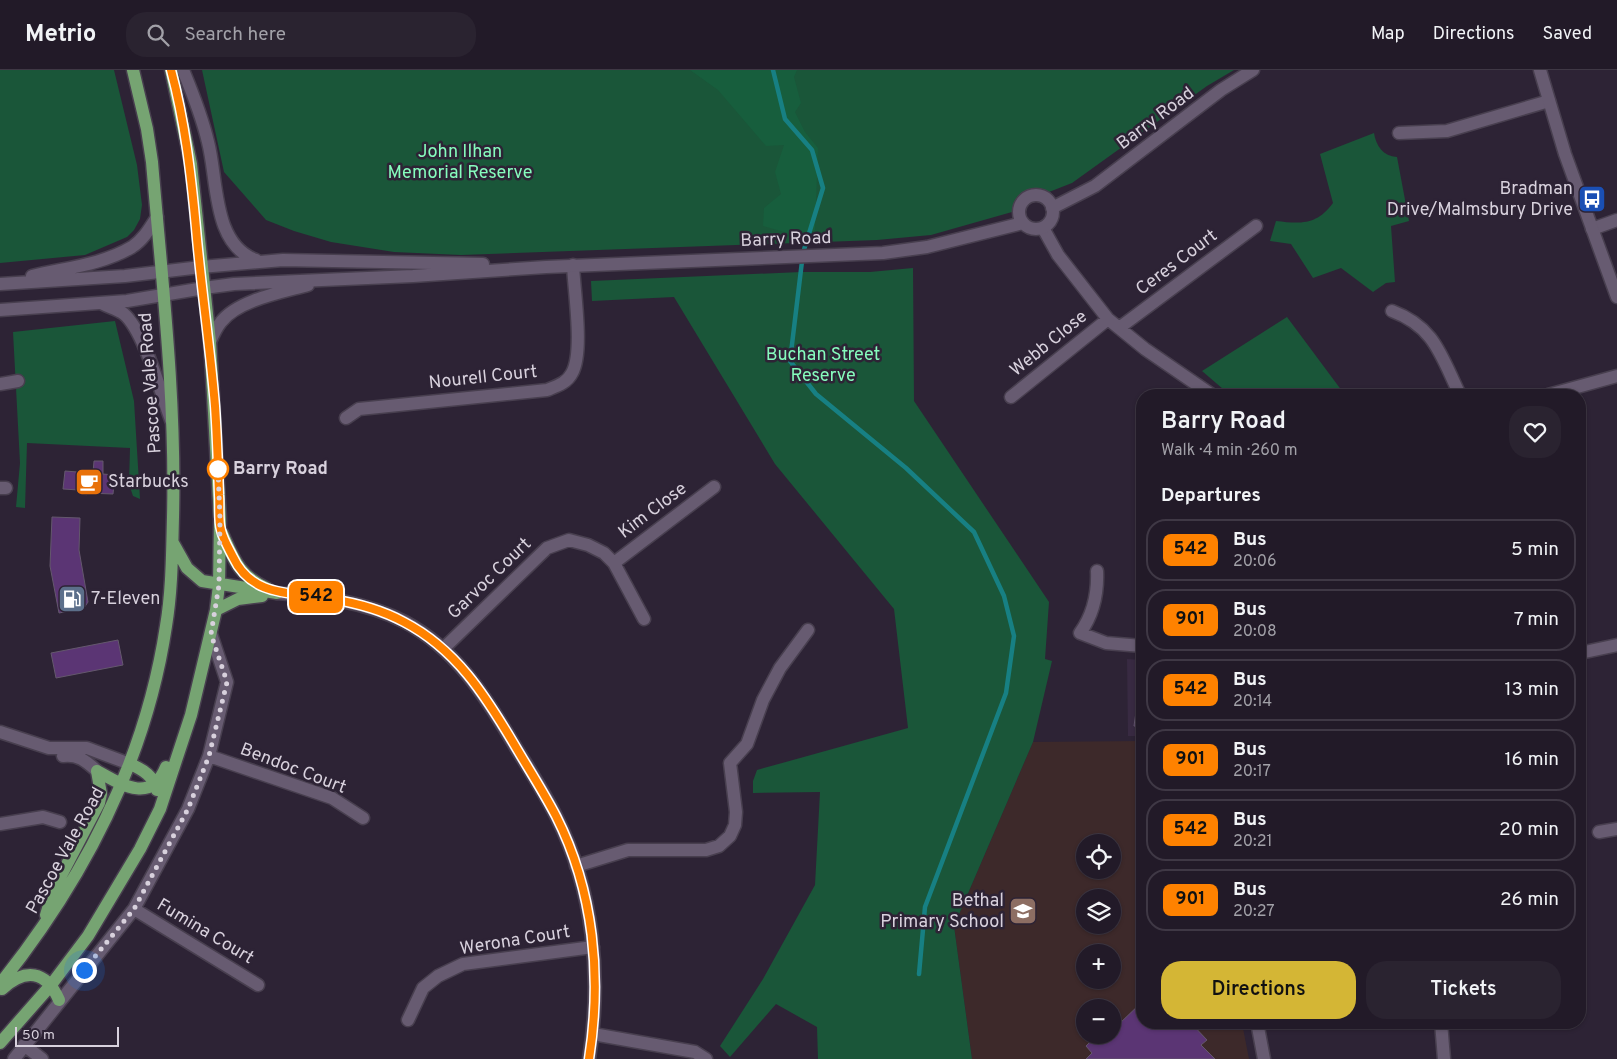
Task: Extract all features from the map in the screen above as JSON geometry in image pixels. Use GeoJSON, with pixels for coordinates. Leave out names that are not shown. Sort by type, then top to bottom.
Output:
{"type":"FeatureCollection","features":[{"type":"Feature","properties":{"kind":"main road","name":"Pascoe Vale Road"},"geometry":{"type":"LineString","coordinates":[[0,984],[41,932],[100,833],[130,764],[154,687],[166,627],[173,543],[174,430],[147,129],[133,70]]}},
{"type":"Feature","properties":{"kind":"main road"},"geometry":{"type":"LineString","coordinates":[[0,1043],[51,985],[88,936],[140,849],[160,809],[191,715],[216,610],[219,585],[220,528],[217,431],[210,342],[191,164],[171,70]]}},
{"type":"Feature","properties":{"kind":"main road"},"geometry":{"type":"LineString","coordinates":[[220,528],[242,572],[253,582],[277,593]]}},
{"type":"Feature","properties":{"kind":"main road"},"geometry":{"type":"LineString","coordinates":[[173,543],[194,576],[202,581],[277,593]]}},
{"type":"Feature","properties":{"kind":"main road"},"geometry":{"type":"LineString","coordinates":[[216,610],[238,599],[277,593]]}},
{"type":"Feature","properties":{"kind":"main road"},"geometry":{"type":"LineString","coordinates":[[98,771],[122,785],[146,789],[161,780],[191,715]]}},
{"type":"Feature","properties":{"kind":"main road"},"geometry":{"type":"LineString","coordinates":[[130,764],[141,769],[155,783],[160,809]]}},
{"type":"Feature","properties":{"kind":"main road"},"geometry":{"type":"LineString","coordinates":[[41,932],[54,890],[99,803],[101,794],[98,771]]}},
{"type":"Feature","properties":{"kind":"main road"},"geometry":{"type":"LineString","coordinates":[[0,990],[24,974],[34,975],[51,985],[59,1000]]}},
{"type":"Feature","properties":{"kind":"street"},"geometry":{"type":"LineString","coordinates":[[182,70],[199,110],[209,144],[216,196],[222,219],[237,250],[243,255],[258,261]]}},
{"type":"Feature","properties":{"kind":"street","name":"Barry Road"},"geometry":{"type":"LineString","coordinates":[[1052,208],[1095,186],[1221,90],[1253,70]]}},
{"type":"Feature","properties":{"kind":"street"},"geometry":{"type":"LineString","coordinates":[[1540,70],[1565,154],[1617,297]]}},
{"type":"Feature","properties":{"kind":"street"},"geometry":{"type":"LineString","coordinates":[[1399,133],[1447,131],[1549,101]]}},
{"type":"Feature","properties":{"kind":"street"},"geometry":{"type":"LineString","coordinates":[[1036,195],[1046,199],[1052,208],[1052,218],[1043,228],[1032,229],[1023,223],[1019,213],[1020,207],[1031,196],[1036,195]]}},
{"type":"Feature","properties":{"kind":"street"},"geometry":{"type":"LineString","coordinates":[[0,284],[91,263],[116,254],[140,240],[156,217]]}},
{"type":"Feature","properties":{"kind":"street"},"geometry":{"type":"LineString","coordinates":[[1592,229],[1617,220]]}},
{"type":"Feature","properties":{"kind":"street","name":"Barry Road"},"geometry":{"type":"LineString","coordinates":[[0,310],[102,303],[204,288],[335,278],[413,276],[546,267],[883,253],[927,247],[1023,223]]}},
{"type":"Feature","properties":{"kind":"street","name":"Ceres Court"},"geometry":{"type":"LineString","coordinates":[[1120,328],[1256,226]]}},
{"type":"Feature","properties":{"kind":"street"},"geometry":{"type":"LineString","coordinates":[[1043,228],[1058,255],[1108,319],[1145,349],[1203,389]]}},
{"type":"Feature","properties":{"kind":"street","name":"Barry Road"},"geometry":{"type":"LineString","coordinates":[[0,284],[161,272],[258,261],[401,261],[546,267]]}},
{"type":"Feature","properties":{"kind":"street","name":"Nourell Court"},"geometry":{"type":"LineString","coordinates":[[346,418],[359,408],[547,390],[565,383],[573,372],[578,345],[573,266]]}},
{"type":"Feature","properties":{"kind":"street"},"geometry":{"type":"LineString","coordinates":[[210,342],[222,320],[232,312],[273,294],[335,278]]}},
{"type":"Feature","properties":{"kind":"street"},"geometry":{"type":"LineString","coordinates":[[102,303],[124,314],[142,342],[174,430]]}},
{"type":"Feature","properties":{"kind":"street"},"geometry":{"type":"LineString","coordinates":[[1392,311],[1411,318],[1434,340],[1457,389]]}},
{"type":"Feature","properties":{"kind":"street","name":"Webb Close"},"geometry":{"type":"LineString","coordinates":[[1011,397],[1108,319]]}},
{"type":"Feature","properties":{"kind":"street"},"geometry":{"type":"LineString","coordinates":[[1570,389],[1617,376]]}},
{"type":"Feature","properties":{"kind":"street"},"geometry":{"type":"LineString","coordinates":[[0,384],[18,381]]}},
{"type":"Feature","properties":{"kind":"street","name":"Kim Close"},"geometry":{"type":"LineString","coordinates":[[614,563],[714,487]]}},
{"type":"Feature","properties":{"kind":"street","name":"Garvoc Court"},"geometry":{"type":"LineString","coordinates":[[444,648],[547,548],[569,540],[588,545],[604,553],[614,563],[644,619]]}},
{"type":"Feature","properties":{"kind":"street"},"geometry":{"type":"LineString","coordinates":[[1097,571],[1098,586],[1091,618],[1080,633],[1106,643],[1136,646]]}},
{"type":"Feature","properties":{"kind":"street"},"geometry":{"type":"LineString","coordinates":[[277,593],[331,599],[383,612],[406,623],[444,648],[479,687],[556,817],[576,866],[585,895],[593,947],[596,990],[589,1059]]}},
{"type":"Feature","properties":{"kind":"street"},"geometry":{"type":"LineString","coordinates":[[576,866],[628,850],[706,850],[719,846],[730,836],[735,826],[736,812],[730,763],[747,744],[763,700],[780,668],[808,630]]}},
{"type":"Feature","properties":{"kind":"street"},"geometry":{"type":"LineString","coordinates":[[14,1059],[59,1000],[134,909],[188,809],[209,756],[227,682],[211,634]]}},
{"type":"Feature","properties":{"kind":"street"},"geometry":{"type":"LineString","coordinates":[[1586,652],[1617,644]]}},
{"type":"Feature","properties":{"kind":"street"},"geometry":{"type":"LineString","coordinates":[[0,732],[49,748],[87,748],[130,764]]}},
{"type":"Feature","properties":{"kind":"street"},"geometry":{"type":"LineString","coordinates":[[0,740],[50,756],[73,755],[84,759],[98,771]]}},
{"type":"Feature","properties":{"kind":"street","name":"Bendoc Court"},"geometry":{"type":"LineString","coordinates":[[209,756],[332,798],[363,818]]}},
{"type":"Feature","properties":{"kind":"street"},"geometry":{"type":"LineString","coordinates":[[0,824],[43,818],[60,822]]}},
{"type":"Feature","properties":{"kind":"street"},"geometry":{"type":"LineString","coordinates":[[1599,832],[1617,829]]}},
{"type":"Feature","properties":{"kind":"street","name":"Fumina Court"},"geometry":{"type":"LineString","coordinates":[[134,909],[258,985]]}},
{"type":"Feature","properties":{"kind":"street","name":"Werona Court"},"geometry":{"type":"LineString","coordinates":[[408,1020],[423,988],[438,976],[463,964],[593,947]]}},
{"type":"Feature","properties":{"kind":"street"},"geometry":{"type":"LineString","coordinates":[[1258,1029],[1264,1059]]}},
{"type":"Feature","properties":{"kind":"street"},"geometry":{"type":"LineString","coordinates":[[1442,1029],[1444,1059]]}},
{"type":"Feature","properties":{"kind":"street"},"geometry":{"type":"LineString","coordinates":[[593,1034],[695,1052],[706,1059]]}},
{"type":"Feature","properties":{"kind":"street"},"geometry":{"type":"LineString","coordinates":[[24,1046],[42,1059]]}},
{"type":"Feature","properties":{"kind":"shaded area"},"geometry":{"type":"Polygon","coordinates":[[[1127,659],[1136,660],[1136,736],[1128,736],[1127,659]]]}},
{"type":"Feature","properties":{"kind":"shaded area","name":"Bethal Primary School"},"geometry":{"type":"Polygon","coordinates":[[[1136,741],[1136,1029],[1243,1029],[1249,1059],[972,1059],[954,926],[1033,742],[1136,741]]]}},
{"type":"Feature","properties":{"kind":"green space"},"geometry":{"type":"Polygon","coordinates":[[[0,70],[114,70],[137,165],[142,205],[140,219],[134,230],[127,237],[85,255],[0,263],[0,70]]]}},
{"type":"Feature","properties":{"kind":"green space","name":"John Ilhan Memorial Reserve"},"geometry":{"type":"Polygon","coordinates":[[[202,70],[1234,70],[1207,86],[1072,183],[1049,192],[1031,190],[1021,195],[1012,212],[931,235],[877,240],[461,255],[394,252],[331,242],[266,220],[224,172],[202,70]]]}},
{"type":"Feature","properties":{"kind":"green space"},"geometry":{"type":"Polygon","coordinates":[[[690,70],[797,70],[794,77],[801,103],[795,112],[805,132],[818,148],[815,230],[802,237],[763,226],[764,208],[781,194],[775,172],[784,145],[766,146],[718,90],[690,70]]]}},
{"type":"Feature","properties":{"kind":"green space"},"geometry":{"type":"Polygon","coordinates":[[[1374,133],[1376,142],[1381,150],[1388,155],[1397,157],[1409,221],[1391,226],[1395,282],[1386,283],[1373,292],[1341,268],[1313,278],[1291,244],[1270,241],[1276,221],[1293,223],[1315,219],[1321,216],[1333,203],[1320,154],[1374,133]]]}},
{"type":"Feature","properties":{"kind":"green space","name":"Buchan Street Reserve"},"geometry":{"type":"Polygon","coordinates":[[[913,268],[914,401],[1049,602],[1045,659],[1052,661],[1033,742],[954,926],[972,1059],[818,1059],[817,1027],[776,1004],[730,1057],[720,1046],[763,979],[815,885],[820,792],[753,793],[753,781],[757,770],[908,728],[894,609],[775,464],[674,297],[592,301],[591,281],[801,272],[870,272],[913,268]]]}},
{"type":"Feature","properties":{"kind":"green space"},"geometry":{"type":"Polygon","coordinates":[[[1287,317],[1341,389],[1223,389],[1202,371],[1287,317]]]}},
{"type":"Feature","properties":{"kind":"green space"},"geometry":{"type":"Polygon","coordinates":[[[115,321],[134,401],[140,499],[133,496],[129,484],[130,448],[27,443],[25,508],[16,507],[20,463],[13,332],[115,321]]]}},
{"type":"Feature","properties":{"kind":"building"},"geometry":{"type":"Polygon","coordinates":[[[94,461],[103,461],[103,474],[93,473],[94,461]]]}},
{"type":"Feature","properties":{"kind":"building","name":"Starbucks"},"geometry":{"type":"Polygon","coordinates":[[[65,471],[115,475],[113,494],[87,493],[87,495],[79,494],[79,490],[63,489],[65,471]]]}},
{"type":"Feature","properties":{"kind":"building"},"geometry":{"type":"Polygon","coordinates":[[[52,517],[80,518],[79,550],[88,602],[84,608],[59,613],[50,566],[52,517]]]}},
{"type":"Feature","properties":{"kind":"building"},"geometry":{"type":"Polygon","coordinates":[[[118,640],[123,665],[56,678],[51,653],[118,640]]]}},
{"type":"Feature","properties":{"kind":"building"},"geometry":{"type":"Polygon","coordinates":[[[1136,1008],[1136,1029],[1197,1029],[1207,1040],[1201,1045],[1215,1059],[1086,1059],[1092,1053],[1086,1046],[1088,1044],[1121,1044],[1121,1022],[1136,1008]]]}},
{"type":"Feature","properties":{"kind":"waterway"},"geometry":{"type":"LineString","coordinates":[[773,70],[785,119],[812,150],[823,188],[803,253],[790,361],[816,394],[906,468],[974,532],[1004,596],[1014,636],[1006,693],[925,907],[919,974]]}},
{"type":"Feature","properties":{"kind":"bus line","name":"542"},"geometry":{"type":"LineString","coordinates":[[171,70],[191,164],[196,230],[210,342],[217,431],[220,528],[234,560],[242,572],[253,582],[277,593],[331,599],[383,612],[406,623],[444,648],[479,687],[556,817],[576,866],[585,895],[590,920],[596,990],[589,1059]]}},
{"type":"Feature","properties":{"kind":"place","name":"Bradman Drive/Malmsbury Drive"},"geometry":{"type":"Point","coordinates":[1592,199]}},
{"type":"Feature","properties":{"kind":"place","name":"Barry Road"},"geometry":{"type":"Point","coordinates":[218,469]}},
{"type":"Feature","properties":{"kind":"place","name":"Starbucks"},"geometry":{"type":"Point","coordinates":[89,482]}},
{"type":"Feature","properties":{"kind":"place","name":"7-Eleven"},"geometry":{"type":"Point","coordinates":[72,599]}},
{"type":"Feature","properties":{"kind":"place","name":"Bethal Primary School"},"geometry":{"type":"Point","coordinates":[1023,911]}},
{"type":"Feature","properties":{"kind":"route"},"geometry":{"type":"LineString","coordinates":[[84,970],[134,909],[188,809],[209,756],[227,682],[211,634],[219,585],[220,519],[218,469]]}}]}
